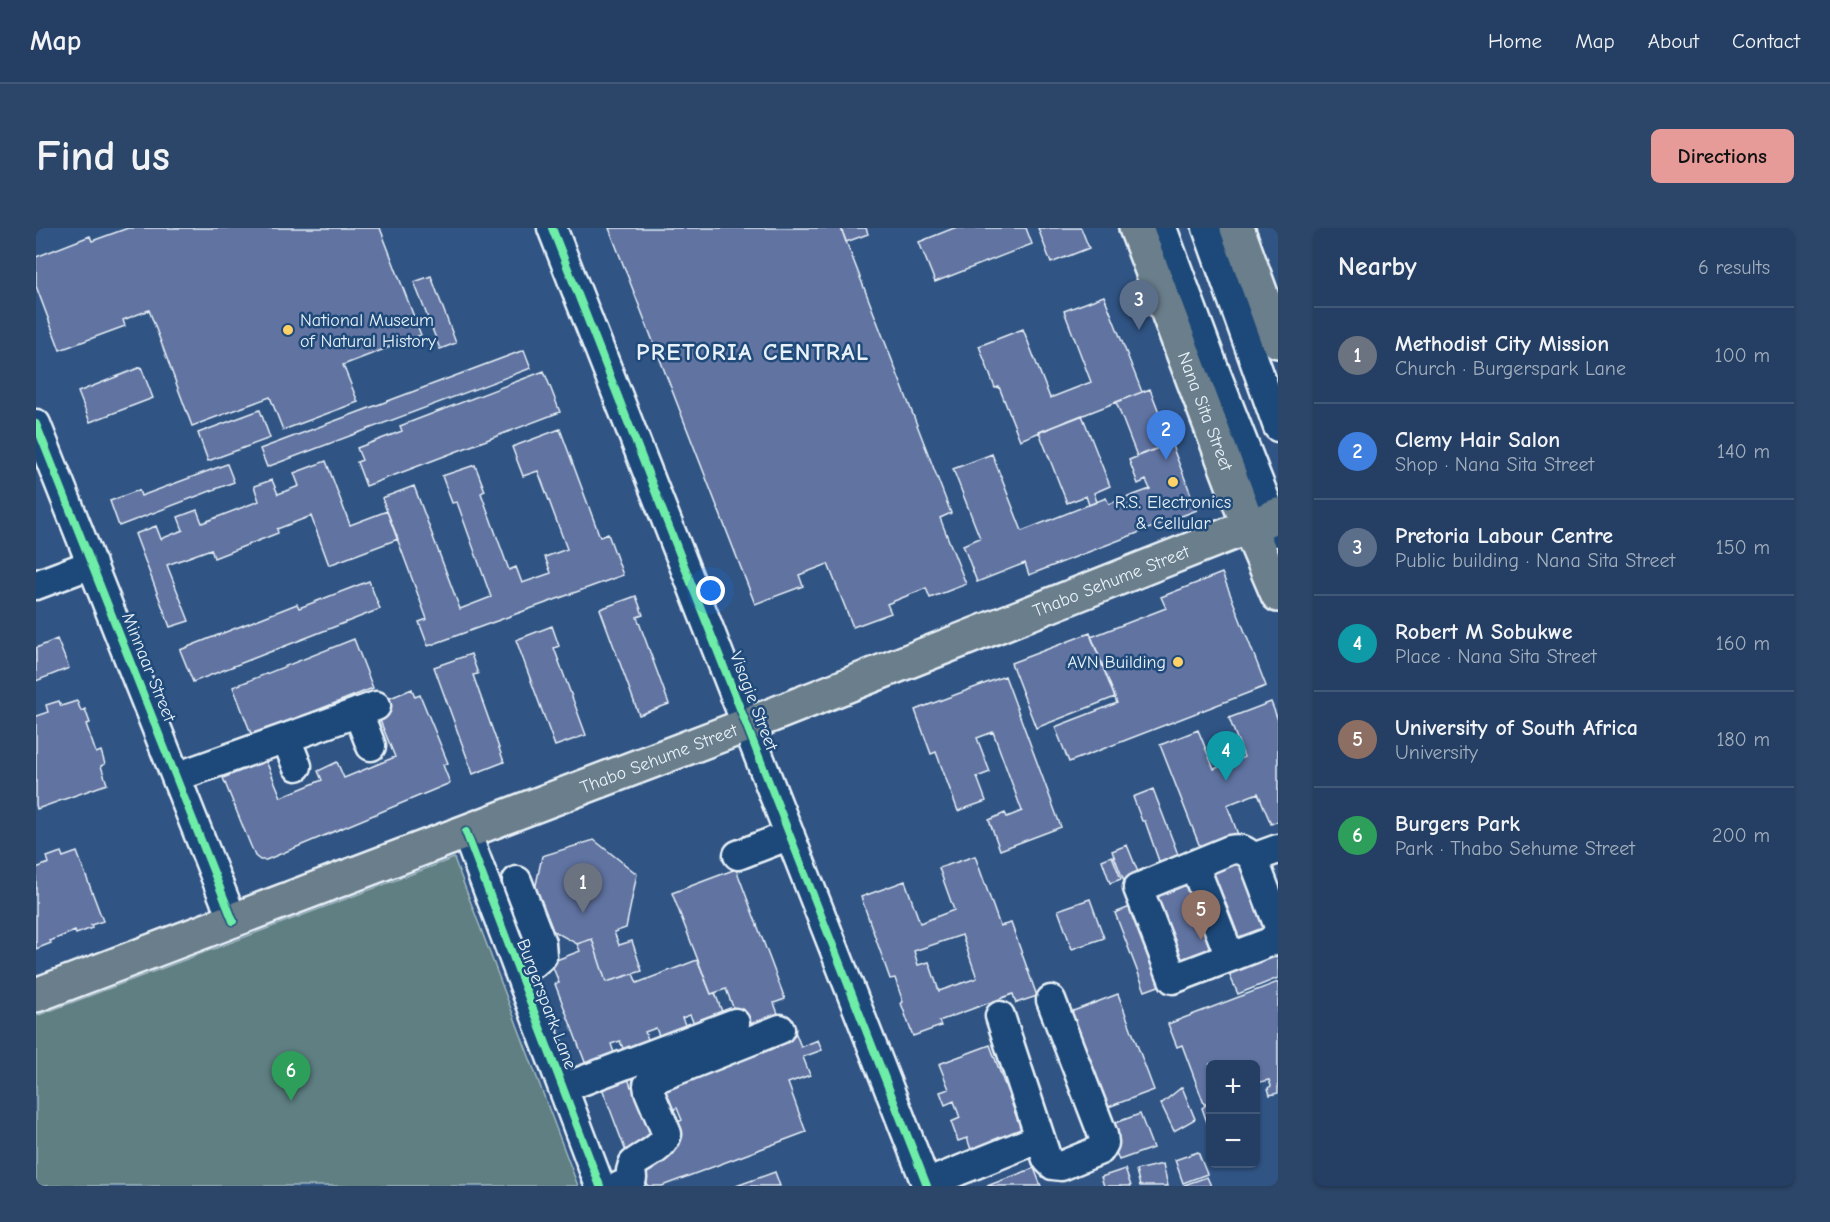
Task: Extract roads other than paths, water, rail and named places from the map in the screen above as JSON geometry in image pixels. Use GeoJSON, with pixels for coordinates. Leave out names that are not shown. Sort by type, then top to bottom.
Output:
{"type":"FeatureCollection","features":[{"type":"Feature","properties":{"kind":"main road","name":"Nana Sita Street"},"geometry":{"type":"LineString","coordinates":[[1136,228],[1269,523],[1278,595]]}},
{"type":"Feature","properties":{"kind":"main road"},"geometry":{"type":"LineString","coordinates":[[1237,228],[1278,341]]}},
{"type":"Feature","properties":{"kind":"main road","name":"Thabo Sehume Street"},"geometry":{"type":"LineString","coordinates":[[36,995],[747,725],[1269,523]]}},
{"type":"Feature","properties":{"kind":"street","name":"Visagie Street"},"geometry":{"type":"LineString","coordinates":[[552,228],[926,1185]]}},
{"type":"Feature","properties":{"kind":"street"},"geometry":{"type":"LineString","coordinates":[[1162,228],[1269,523]]}},
{"type":"Feature","properties":{"kind":"street"},"geometry":{"type":"LineString","coordinates":[[1207,228],[1278,427]]}},
{"type":"Feature","properties":{"kind":"street","name":"Minnaar Street"},"geometry":{"type":"LineString","coordinates":[[36,424],[233,921]]}},
{"type":"Feature","properties":{"kind":"street"},"geometry":{"type":"LineString","coordinates":[[36,585],[92,564]]}},
{"type":"Feature","properties":{"kind":"street"},"geometry":{"type":"LineString","coordinates":[[176,777],[367,709],[371,746]]}},
{"type":"Feature","properties":{"kind":"street"},"geometry":{"type":"LineString","coordinates":[[286,738],[297,766]]}},
{"type":"Feature","properties":{"kind":"street","name":"Burgerspark Lane"},"geometry":{"type":"LineString","coordinates":[[466,832],[600,1186]]}},
{"type":"Feature","properties":{"kind":"street"},"geometry":{"type":"LineString","coordinates":[[738,855],[790,835]]}},
{"type":"Feature","properties":{"kind":"street"},"geometry":{"type":"LineString","coordinates":[[1278,924],[1265,854],[1239,849],[1230,850],[1138,888],[1173,979],[1270,942],[1278,934]]}},
{"type":"Feature","properties":{"kind":"street"},"geometry":{"type":"LineString","coordinates":[[1194,865],[1230,957]]}},
{"type":"Feature","properties":{"kind":"street"},"geometry":{"type":"LineString","coordinates":[[517,880],[541,943],[542,956],[534,963],[518,970]]}},
{"type":"Feature","properties":{"kind":"street"},"geometry":{"type":"LineString","coordinates":[[1000,1016],[1047,1159],[1053,1165],[1061,1166],[1100,1149],[1104,1143],[1103,1135],[1051,1000]]}},
{"type":"Feature","properties":{"kind":"street"},"geometry":{"type":"LineString","coordinates":[[563,1088],[735,1023]]}},
{"type":"Feature","properties":{"kind":"street"},"geometry":{"type":"LineString","coordinates":[[620,1186],[632,1178],[633,1164],[665,1141],[667,1134],[649,1091],[648,1085],[652,1080],[780,1029]]}},
{"type":"Feature","properties":{"kind":"street"},"geometry":{"type":"LineString","coordinates":[[926,1185],[1040,1138]]}},
{"type":"Feature","properties":{"kind":"place","name":"National Museum of Natural History"},"geometry":{"type":"Point","coordinates":[288,330]}},
{"type":"Feature","properties":{"kind":"place","name":"Pretoria Labour Centre"},"geometry":{"type":"Point","coordinates":[1139,330]}},
{"type":"Feature","properties":{"kind":"place","name":"Clemy Hair Salon"},"geometry":{"type":"Point","coordinates":[1166,460]}},
{"type":"Feature","properties":{"kind":"place","name":"R.S. Electronics & Cellular"},"geometry":{"type":"Point","coordinates":[1173,482]}},
{"type":"Feature","properties":{"kind":"place","name":"AVN Building"},"geometry":{"type":"Point","coordinates":[1178,662]}},
{"type":"Feature","properties":{"kind":"place","name":"Robert M Sobukwe"},"geometry":{"type":"Point","coordinates":[1226,781]}},
{"type":"Feature","properties":{"kind":"place","name":"Methodist City Mission"},"geometry":{"type":"Point","coordinates":[583,913]}},
{"type":"Feature","properties":{"kind":"place","name":"University of South Africa"},"geometry":{"type":"Point","coordinates":[1201,940]}},
{"type":"Feature","properties":{"kind":"place","name":"Burgers Park"},"geometry":{"type":"Point","coordinates":[291,1101]}},
{"type":"Feature","properties":{"kind":"district","name":"PRETORIA CENTRAL"},"geometry":{"type":"Point","coordinates":[753,352]}}]}
